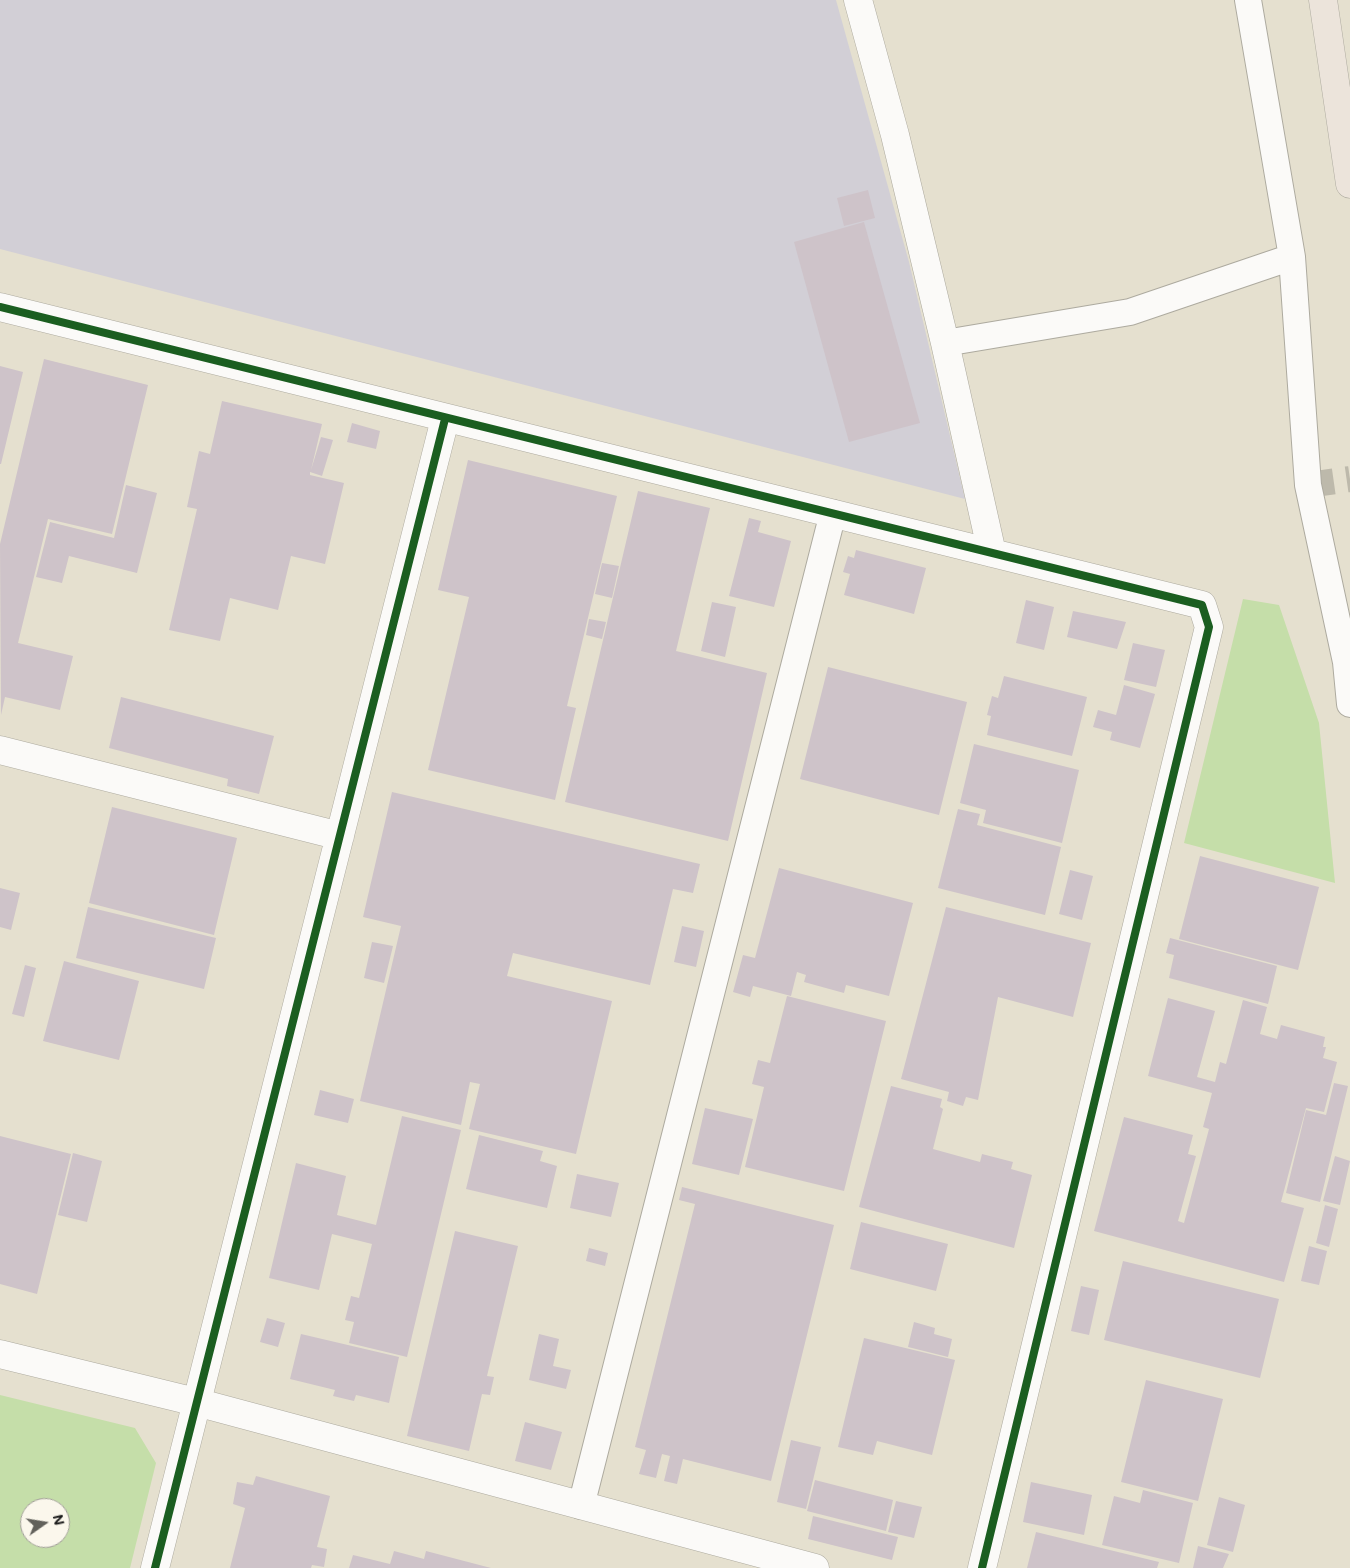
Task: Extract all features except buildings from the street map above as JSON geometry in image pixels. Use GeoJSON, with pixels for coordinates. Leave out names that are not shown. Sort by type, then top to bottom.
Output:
{"type":"FeatureCollection","features":[{"type":"Feature","properties":{"kind":"highway"},"geometry":{"type":"LineString","coordinates":[[1323,0],[1350,184]]}},
{"type":"Feature","properties":{"kind":"street"},"geometry":{"type":"LineString","coordinates":[[858,0],[895,135],[945,343],[992,553]]}},
{"type":"Feature","properties":{"kind":"street"},"geometry":{"type":"LineString","coordinates":[[1248,0],[1292,257],[1308,486],[1346,662],[1350,704]]}},
{"type":"Feature","properties":{"kind":"street"},"geometry":{"type":"LineString","coordinates":[[945,343],[1130,312],[1292,257]]}},
{"type":"Feature","properties":{"kind":"street"},"geometry":{"type":"LineString","coordinates":[[0,307],[1202,605],[1208,627],[982,1568]]}},
{"type":"Feature","properties":{"kind":"street"},"geometry":{"type":"LineString","coordinates":[[155,1568],[445,418]]}},
{"type":"Feature","properties":{"kind":"street"},"geometry":{"type":"LineString","coordinates":[[580,1506],[833,513]]}},
{"type":"Feature","properties":{"kind":"street"},"geometry":{"type":"LineString","coordinates":[[0,750],[340,836]]}},
{"type":"Feature","properties":{"kind":"street"},"geometry":{"type":"LineString","coordinates":[[0,1354],[196,1402],[815,1568]]}},
{"type":"Feature","properties":{"kind":"shaded area"},"geometry":{"type":"Polygon","coordinates":[[[0,0],[836,0],[909,262],[965,499],[0,249],[0,0]]]}},
{"type":"Feature","properties":{"kind":"green space"},"geometry":{"type":"Polygon","coordinates":[[[1243,599],[1279,605],[1319,723],[1335,883],[1184,843],[1243,599]]]}},
{"type":"Feature","properties":{"kind":"green space"},"geometry":{"type":"Polygon","coordinates":[[[0,1395],[135,1428],[156,1463],[130,1568],[0,1568],[0,1395]]]}},
{"type":"Feature","properties":{"kind":"tunnel"},"geometry":{"type":"LineString","coordinates":[[1308,485],[1350,479]]}},
{"type":"Feature","properties":{"kind":"cycle path"},"geometry":{"type":"LineString","coordinates":[[0,307],[1202,605],[1209,627],[982,1568]]}},
{"type":"Feature","properties":{"kind":"cycle path"},"geometry":{"type":"LineString","coordinates":[[155,1568],[445,419]]}}]}
